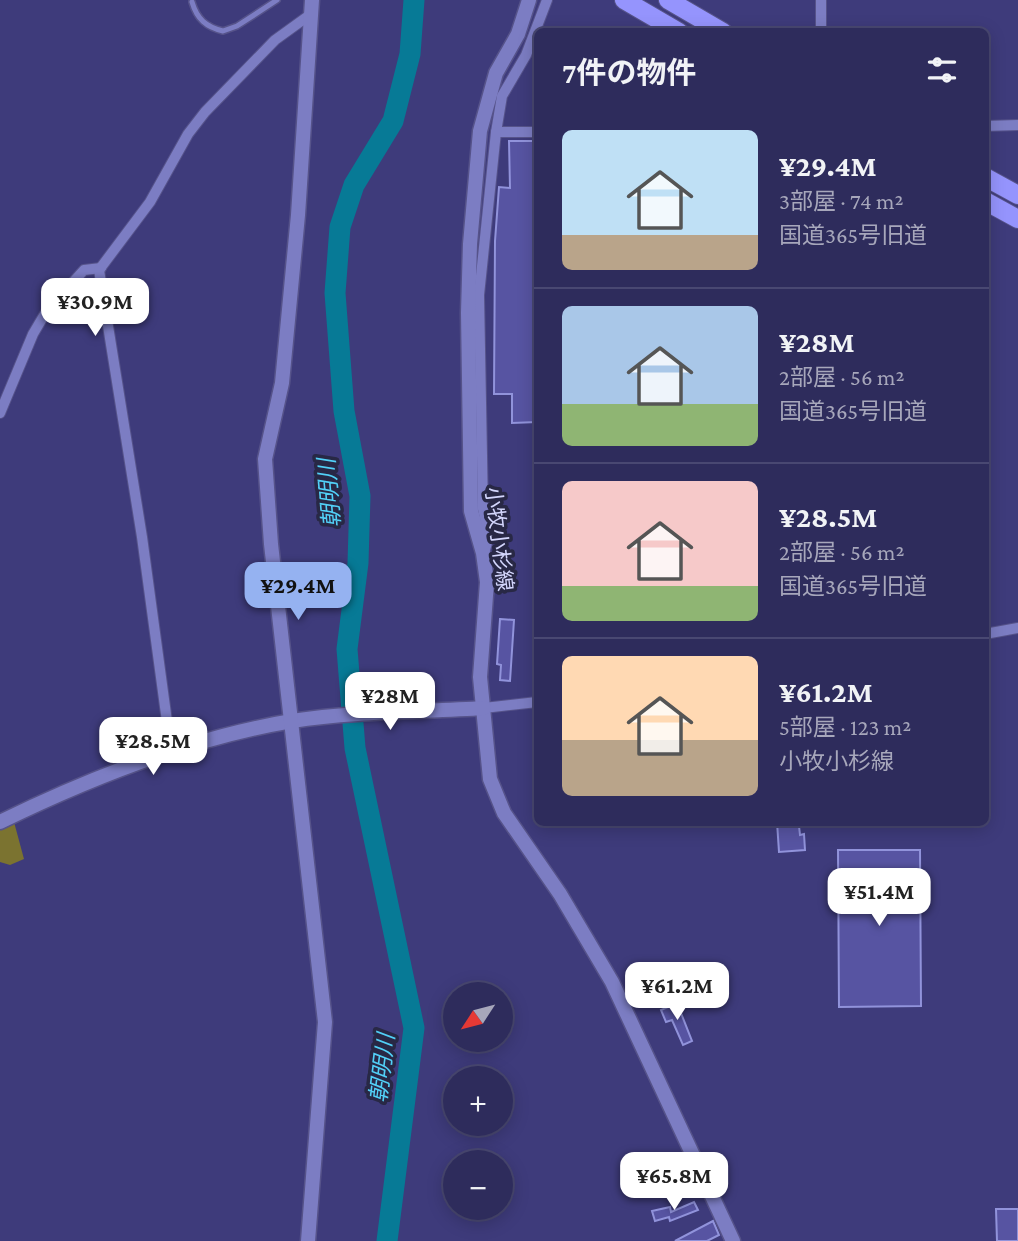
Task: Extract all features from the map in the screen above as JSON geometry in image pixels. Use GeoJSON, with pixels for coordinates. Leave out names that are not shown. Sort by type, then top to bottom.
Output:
{"type":"FeatureCollection","features":[{"type":"Feature","properties":{"kind":"highway"},"geometry":{"type":"LineString","coordinates":[[624,0],[672,28]]}},
{"type":"Feature","properties":{"kind":"highway"},"geometry":{"type":"LineString","coordinates":[[668,0],[716,28]]}},
{"type":"Feature","properties":{"kind":"highway"},"geometry":{"type":"LineString","coordinates":[[989,179],[1018,195]]}},
{"type":"Feature","properties":{"kind":"highway"},"geometry":{"type":"LineString","coordinates":[[989,203],[1018,219]]}},
{"type":"Feature","properties":{"kind":"street","name":"小牧小杉線"},"geometry":{"type":"LineString","coordinates":[[528,0],[518,34],[496,73],[480,131],[470,244],[468,313],[471,511],[484,553],[487,582],[480,677],[480,708],[486,750],[495,796],[612,982],[733,1241]]}},
{"type":"Feature","properties":{"kind":"street"},"geometry":{"type":"LineString","coordinates":[[536,28],[547,0]]}},
{"type":"Feature","properties":{"kind":"street"},"geometry":{"type":"LineString","coordinates":[[821,0],[821,28]]}},
{"type":"Feature","properties":{"kind":"street"},"geometry":{"type":"LineString","coordinates":[[171,751],[101,268],[150,201],[188,134],[205,112],[233,79],[311,7]]}},
{"type":"Feature","properties":{"kind":"street"},"geometry":{"type":"LineString","coordinates":[[308,1241],[325,1022],[297,720],[271,544],[265,459],[282,383],[298,215],[311,7]]}},
{"type":"Feature","properties":{"kind":"street"},"geometry":{"type":"LineString","coordinates":[[484,553],[489,536],[483,509],[479,295],[502,96],[526,55],[534,34]]}},
{"type":"Feature","properties":{"kind":"street"},"geometry":{"type":"LineString","coordinates":[[989,126],[1018,125]]}},
{"type":"Feature","properties":{"kind":"street"},"geometry":{"type":"LineString","coordinates":[[496,132],[534,132]]}},
{"type":"Feature","properties":{"kind":"street"},"geometry":{"type":"LineString","coordinates":[[0,414],[33,334],[46,312],[84,270],[101,268]]}},
{"type":"Feature","properties":{"kind":"street"},"geometry":{"type":"LineString","coordinates":[[989,633],[1018,628]]}},
{"type":"Feature","properties":{"kind":"street"},"geometry":{"type":"LineString","coordinates":[[0,822],[49,797],[218,736],[297,720],[534,702]]}},
{"type":"Feature","properties":{"kind":"lane"},"geometry":{"type":"LineString","coordinates":[[192,2],[195,13],[204,23],[223,31],[237,26],[277,0]]}},
{"type":"Feature","properties":{"kind":"shaded area"},"geometry":{"type":"Polygon","coordinates":[[[14,822],[24,859],[10,865],[0,862],[0,827],[14,822]]]}},
{"type":"Feature","properties":{"kind":"building"},"geometry":{"type":"Polygon","coordinates":[[[509,141],[534,141],[534,422],[512,423],[512,394],[494,394],[495,241],[499,187],[510,188],[509,141]]]}},
{"type":"Feature","properties":{"kind":"building"},"geometry":{"type":"Polygon","coordinates":[[[500,619],[514,620],[510,681],[500,680],[501,665],[497,664],[500,619]]]}},
{"type":"Feature","properties":{"kind":"building"},"geometry":{"type":"Polygon","coordinates":[[[777,826],[799,826],[800,835],[804,834],[805,850],[779,852],[777,826]]]}},
{"type":"Feature","properties":{"kind":"building"},"geometry":{"type":"Polygon","coordinates":[[[838,850],[920,850],[921,1006],[839,1007],[838,850]]]}},
{"type":"Feature","properties":{"kind":"building"},"geometry":{"type":"Polygon","coordinates":[[[677,1003],[692,1041],[683,1045],[672,1020],[666,1022],[661,1010],[677,1003]]]}},
{"type":"Feature","properties":{"kind":"building"},"geometry":{"type":"Polygon","coordinates":[[[694,1202],[698,1210],[670,1221],[669,1217],[655,1221],[652,1211],[670,1207],[671,1212],[694,1202]]]}},
{"type":"Feature","properties":{"kind":"building"},"geometry":{"type":"Polygon","coordinates":[[[996,1209],[1018,1209],[1018,1241],[997,1241],[996,1209]]]}},
{"type":"Feature","properties":{"kind":"building"},"geometry":{"type":"Polygon","coordinates":[[[713,1221],[719,1235],[707,1241],[675,1241],[713,1221]]]}},
{"type":"Feature","properties":{"kind":"waterway","name":"朝明川"},"geometry":{"type":"LineString","coordinates":[[387,1241],[414,1028],[355,748],[347,649],[358,563],[360,496],[344,411],[335,293],[340,227],[354,185],[393,121],[410,54],[414,0]]}}]}
